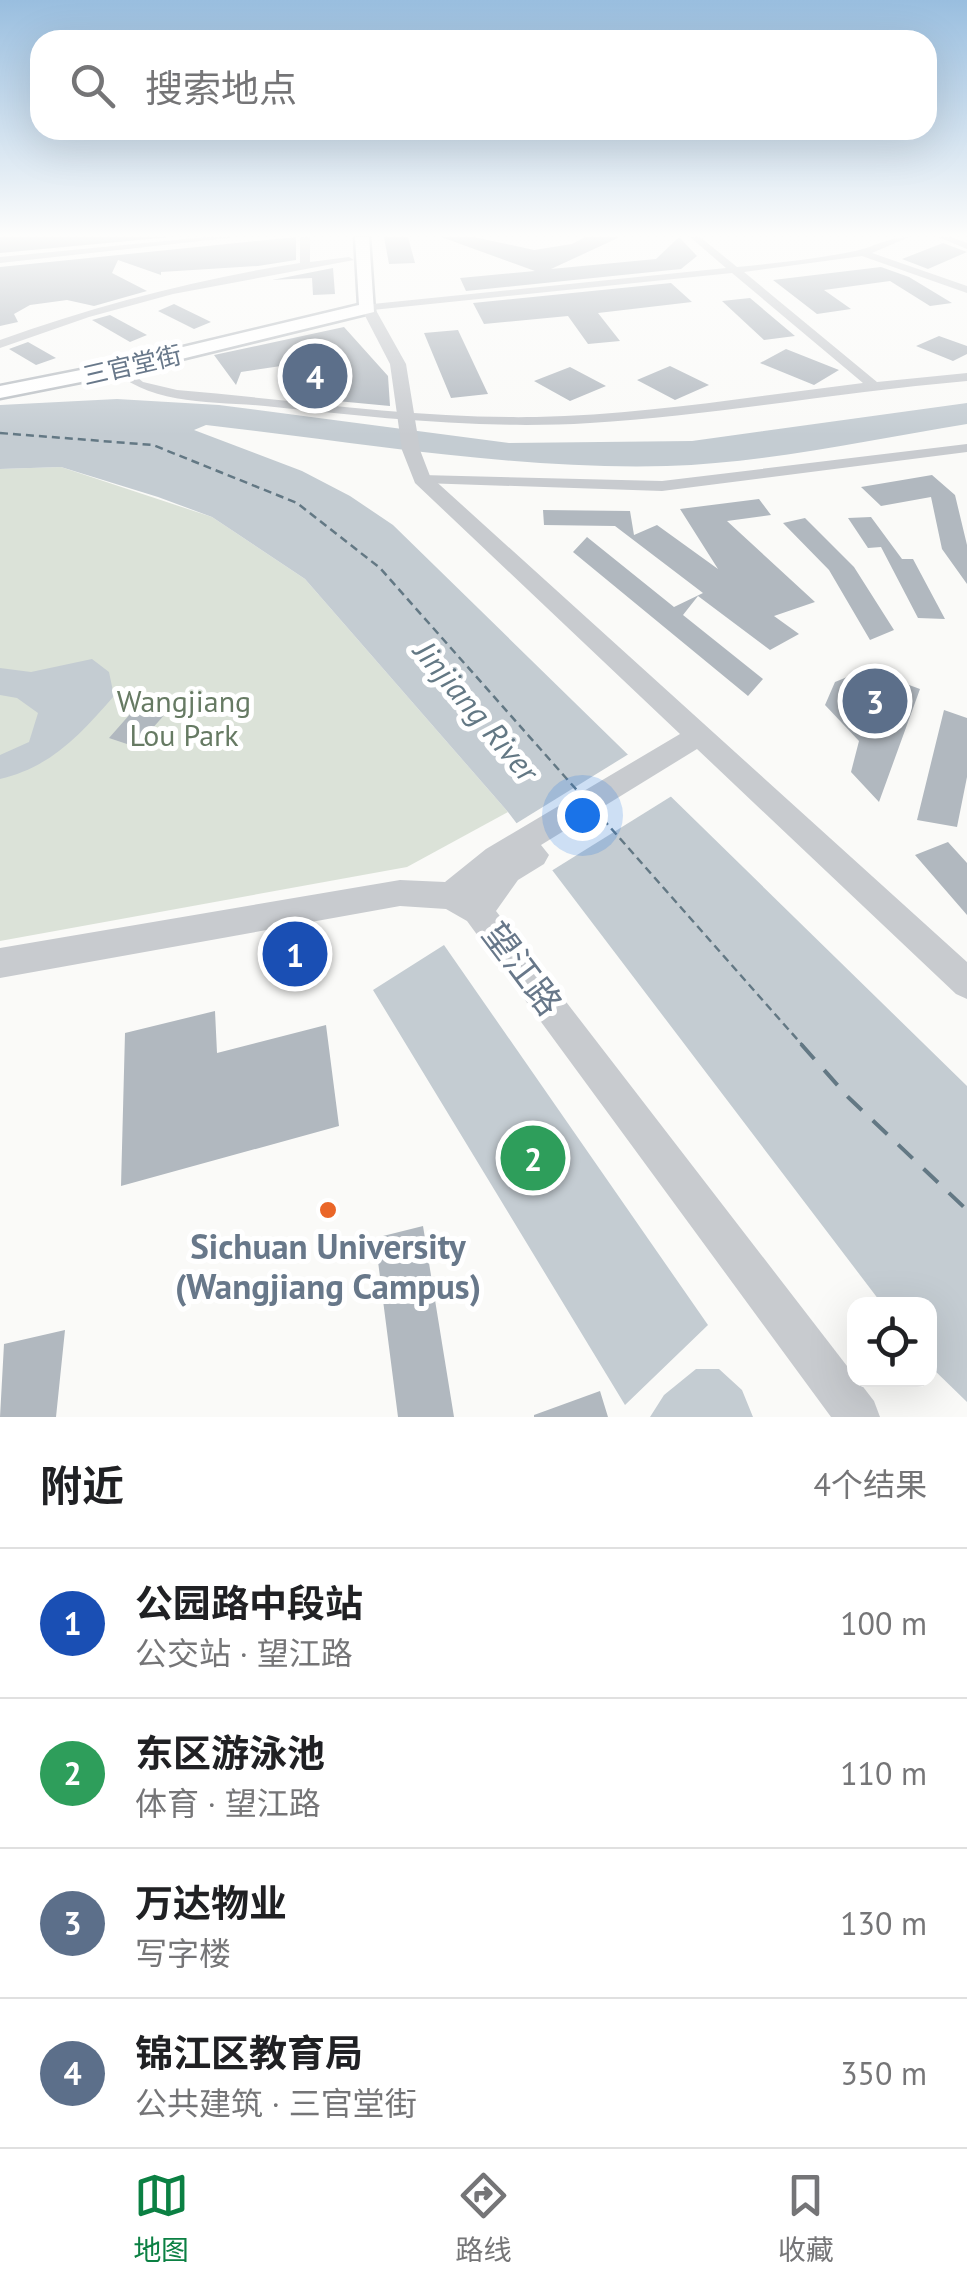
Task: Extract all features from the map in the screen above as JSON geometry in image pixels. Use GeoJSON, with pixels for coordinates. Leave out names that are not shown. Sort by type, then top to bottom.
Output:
{"type":"FeatureCollection","features":[{"type":"Feature","properties":{"kind":"main road"},"geometry":{"type":"LineString","coordinates":[[360,303],[361,309]]}},
{"type":"Feature","properties":{"kind":"main road"},"geometry":{"type":"LineString","coordinates":[[361,303],[361,309]]}},
{"type":"Feature","properties":{"kind":"main road","name":"三官堂街"},"geometry":{"type":"LineString","coordinates":[[0,389],[115,368],[361,309]]}},
{"type":"Feature","properties":{"kind":"street"},"geometry":{"type":"LineString","coordinates":[[0,344],[126,303]]}},
{"type":"Feature","properties":{"kind":"street"},"geometry":{"type":"LineString","coordinates":[[419,303],[361,309],[399,366],[405,420],[418,470],[967,983]]}},
{"type":"Feature","properties":{"kind":"street"},"geometry":{"type":"LineString","coordinates":[[774,303],[874,385]]}},
{"type":"Feature","properties":{"kind":"street"},"geometry":{"type":"LineString","coordinates":[[115,368],[155,391],[405,420],[533,422],[795,399],[874,385],[967,377]]}},
{"type":"Feature","properties":{"kind":"street"},"geometry":{"type":"LineString","coordinates":[[418,470],[662,486],[967,448]]}},
{"type":"Feature","properties":{"kind":"street"},"geometry":{"type":"LineString","coordinates":[[0,963],[400,893],[464,904],[502,864],[707,740]]}},
{"type":"Feature","properties":{"kind":"street","name":"望江路"},"geometry":{"type":"LineString","coordinates":[[464,904],[858,1417]]}},
{"type":"Feature","properties":{"kind":"green space","name":"Wangjiang Lou Park"},"geometry":{"type":"Polygon","coordinates":[[[61,467],[212,517],[305,579],[508,812],[407,867],[0,941],[0,469],[61,467]]]}},
{"type":"Feature","properties":{"kind":"water","name":"Jinjiang River"},"geometry":{"type":"Polygon","coordinates":[[[117,399],[219,405],[509,443],[692,441],[967,403],[967,424],[780,456],[667,466],[551,464],[206,425],[194,430],[302,471],[393,525],[967,1086],[967,1402],[937,1373],[937,1297],[877,1297],[508,812],[305,579],[212,517],[158,497],[61,467],[0,469],[0,405],[117,399]]]}},
{"type":"Feature","properties":{"kind":"water"},"geometry":{"type":"Polygon","coordinates":[[[92,659],[109,672],[114,696],[50,758],[0,779],[0,755],[29,742],[38,713],[17,698],[0,695],[0,668],[31,672],[92,659]]]}},
{"type":"Feature","properties":{"kind":"water"},"geometry":{"type":"Polygon","coordinates":[[[444,945],[708,1325],[625,1405],[373,990],[444,945]]]}},
{"type":"Feature","properties":{"kind":"water"},"geometry":{"type":"Polygon","coordinates":[[[696,1369],[719,1369],[742,1390],[753,1417],[650,1417],[664,1395],[696,1369]]]}},
{"type":"Feature","properties":{"kind":"pier"},"geometry":{"type":"Polygon","coordinates":[[[632,752],[675,794],[548,873],[512,826],[632,752]]]}},
{"type":"Feature","properties":{"kind":"building"},"geometry":{"type":"Polygon","coordinates":[[[0,303],[44,303],[14,314],[18,322],[0,326],[0,303]]]}},
{"type":"Feature","properties":{"kind":"building"},"geometry":{"type":"Polygon","coordinates":[[[473,303],[682,303],[598,313],[620,341],[588,344],[568,316],[484,324],[473,303]]]}},
{"type":"Feature","properties":{"kind":"building"},"geometry":{"type":"Polygon","coordinates":[[[724,303],[756,303],[795,336],[764,340],[724,303]]]}},
{"type":"Feature","properties":{"kind":"building"},"geometry":{"type":"Polygon","coordinates":[[[803,303],[843,303],[851,309],[817,314],[803,303]]]}},
{"type":"Feature","properties":{"kind":"building"},"geometry":{"type":"Polygon","coordinates":[[[174,304],[211,322],[194,329],[158,311],[174,304]]]}},
{"type":"Feature","properties":{"kind":"building"},"geometry":{"type":"Polygon","coordinates":[[[110,315],[147,335],[130,342],[92,320],[110,315]]]}},
{"type":"Feature","properties":{"kind":"building"},"geometry":{"type":"Polygon","coordinates":[[[344,327],[388,376],[390,406],[305,398],[309,378],[301,363],[241,372],[236,385],[214,355],[344,327]]]}},
{"type":"Feature","properties":{"kind":"building"},"geometry":{"type":"Polygon","coordinates":[[[458,330],[488,394],[451,398],[424,333],[458,330]]]}},
{"type":"Feature","properties":{"kind":"building"},"geometry":{"type":"Polygon","coordinates":[[[939,336],[967,346],[967,354],[953,361],[916,346],[939,336]]]}},
{"type":"Feature","properties":{"kind":"building"},"geometry":{"type":"Polygon","coordinates":[[[28,342],[56,358],[36,365],[9,349],[28,342]]]}},
{"type":"Feature","properties":{"kind":"building"},"geometry":{"type":"Polygon","coordinates":[[[786,349],[839,370],[814,385],[760,363],[786,349]]]}},
{"type":"Feature","properties":{"kind":"building"},"geometry":{"type":"Polygon","coordinates":[[[670,366],[709,385],[675,400],[637,380],[670,366]]]}},
{"type":"Feature","properties":{"kind":"building"},"geometry":{"type":"Polygon","coordinates":[[[570,367],[606,386],[570,401],[534,381],[570,367]]]}},
{"type":"Feature","properties":{"kind":"building"},"geometry":{"type":"Polygon","coordinates":[[[932,475],[955,495],[967,545],[967,584],[942,549],[931,497],[881,506],[861,487],[932,475]]]}},
{"type":"Feature","properties":{"kind":"building"},"geometry":{"type":"Polygon","coordinates":[[[759,499],[771,515],[727,521],[815,602],[774,616],[799,634],[770,650],[698,596],[683,615],[763,679],[748,696],[573,552],[587,537],[674,607],[703,593],[615,526],[544,525],[543,510],[630,511],[634,535],[657,525],[718,569],[680,509],[759,499]]]}},
{"type":"Feature","properties":{"kind":"building"},"geometry":{"type":"Polygon","coordinates":[[[871,517],[902,559],[913,559],[945,619],[918,618],[881,547],[868,548],[848,518],[871,517]]]}},
{"type":"Feature","properties":{"kind":"building"},"geometry":{"type":"Polygon","coordinates":[[[805,518],[854,567],[894,630],[870,640],[829,570],[783,523],[805,518]]]}},
{"type":"Feature","properties":{"kind":"building"},"geometry":{"type":"Polygon","coordinates":[[[857,673],[890,678],[920,689],[879,802],[851,772],[859,741],[825,705],[835,682],[857,673]]]}},
{"type":"Feature","properties":{"kind":"building"},"geometry":{"type":"Polygon","coordinates":[[[146,696],[173,705],[136,747],[109,738],[146,696]]]}},
{"type":"Feature","properties":{"kind":"building"},"geometry":{"type":"Polygon","coordinates":[[[944,710],[967,718],[967,777],[957,827],[917,820],[944,710]]]}},
{"type":"Feature","properties":{"kind":"building"},"geometry":{"type":"Polygon","coordinates":[[[948,842],[967,863],[967,915],[915,855],[948,842]]]}},
{"type":"Feature","properties":{"kind":"building"},"geometry":{"type":"Polygon","coordinates":[[[215,1011],[217,1053],[326,1025],[339,1126],[121,1186],[125,1033],[215,1011]]]}},
{"type":"Feature","properties":{"kind":"building"},"geometry":{"type":"Polygon","coordinates":[[[423,1226],[454,1417],[398,1417],[375,1238],[423,1226]]]}},
{"type":"Feature","properties":{"kind":"building"},"geometry":{"type":"Polygon","coordinates":[[[65,1330],[56,1417],[0,1417],[4,1344],[65,1330]]]}},
{"type":"Feature","properties":{"kind":"building"},"geometry":{"type":"Polygon","coordinates":[[[600,1391],[608,1417],[534,1417],[534,1415],[600,1391]]]}},
{"type":"Feature","properties":{"kind":"ferry route"},"geometry":{"type":"LineString","coordinates":[[0,433],[153,445],[297,503],[380,568],[582,796]]}},
{"type":"Feature","properties":{"kind":"ferry route"},"geometry":{"type":"LineString","coordinates":[[594,809],[804,1047]]}},
{"type":"Feature","properties":{"kind":"ferry route"},"geometry":{"type":"LineString","coordinates":[[801,1044],[848,1097],[967,1210]]}},
{"type":"Feature","properties":{"kind":"place","name":"锦江区教育局"},"geometry":{"type":"Point","coordinates":[315,376]}},
{"type":"Feature","properties":{"kind":"place","name":"万达物业"},"geometry":{"type":"Point","coordinates":[875,701]}},
{"type":"Feature","properties":{"kind":"place","name":"公园路中段站"},"geometry":{"type":"Point","coordinates":[295,954]}},
{"type":"Feature","properties":{"kind":"place","name":"东区游泳池"},"geometry":{"type":"Point","coordinates":[533,1158]}},
{"type":"Feature","properties":{"kind":"place","name":"Sichuan University (Wangjiang Campus)"},"geometry":{"type":"Point","coordinates":[328,1210]}}]}
